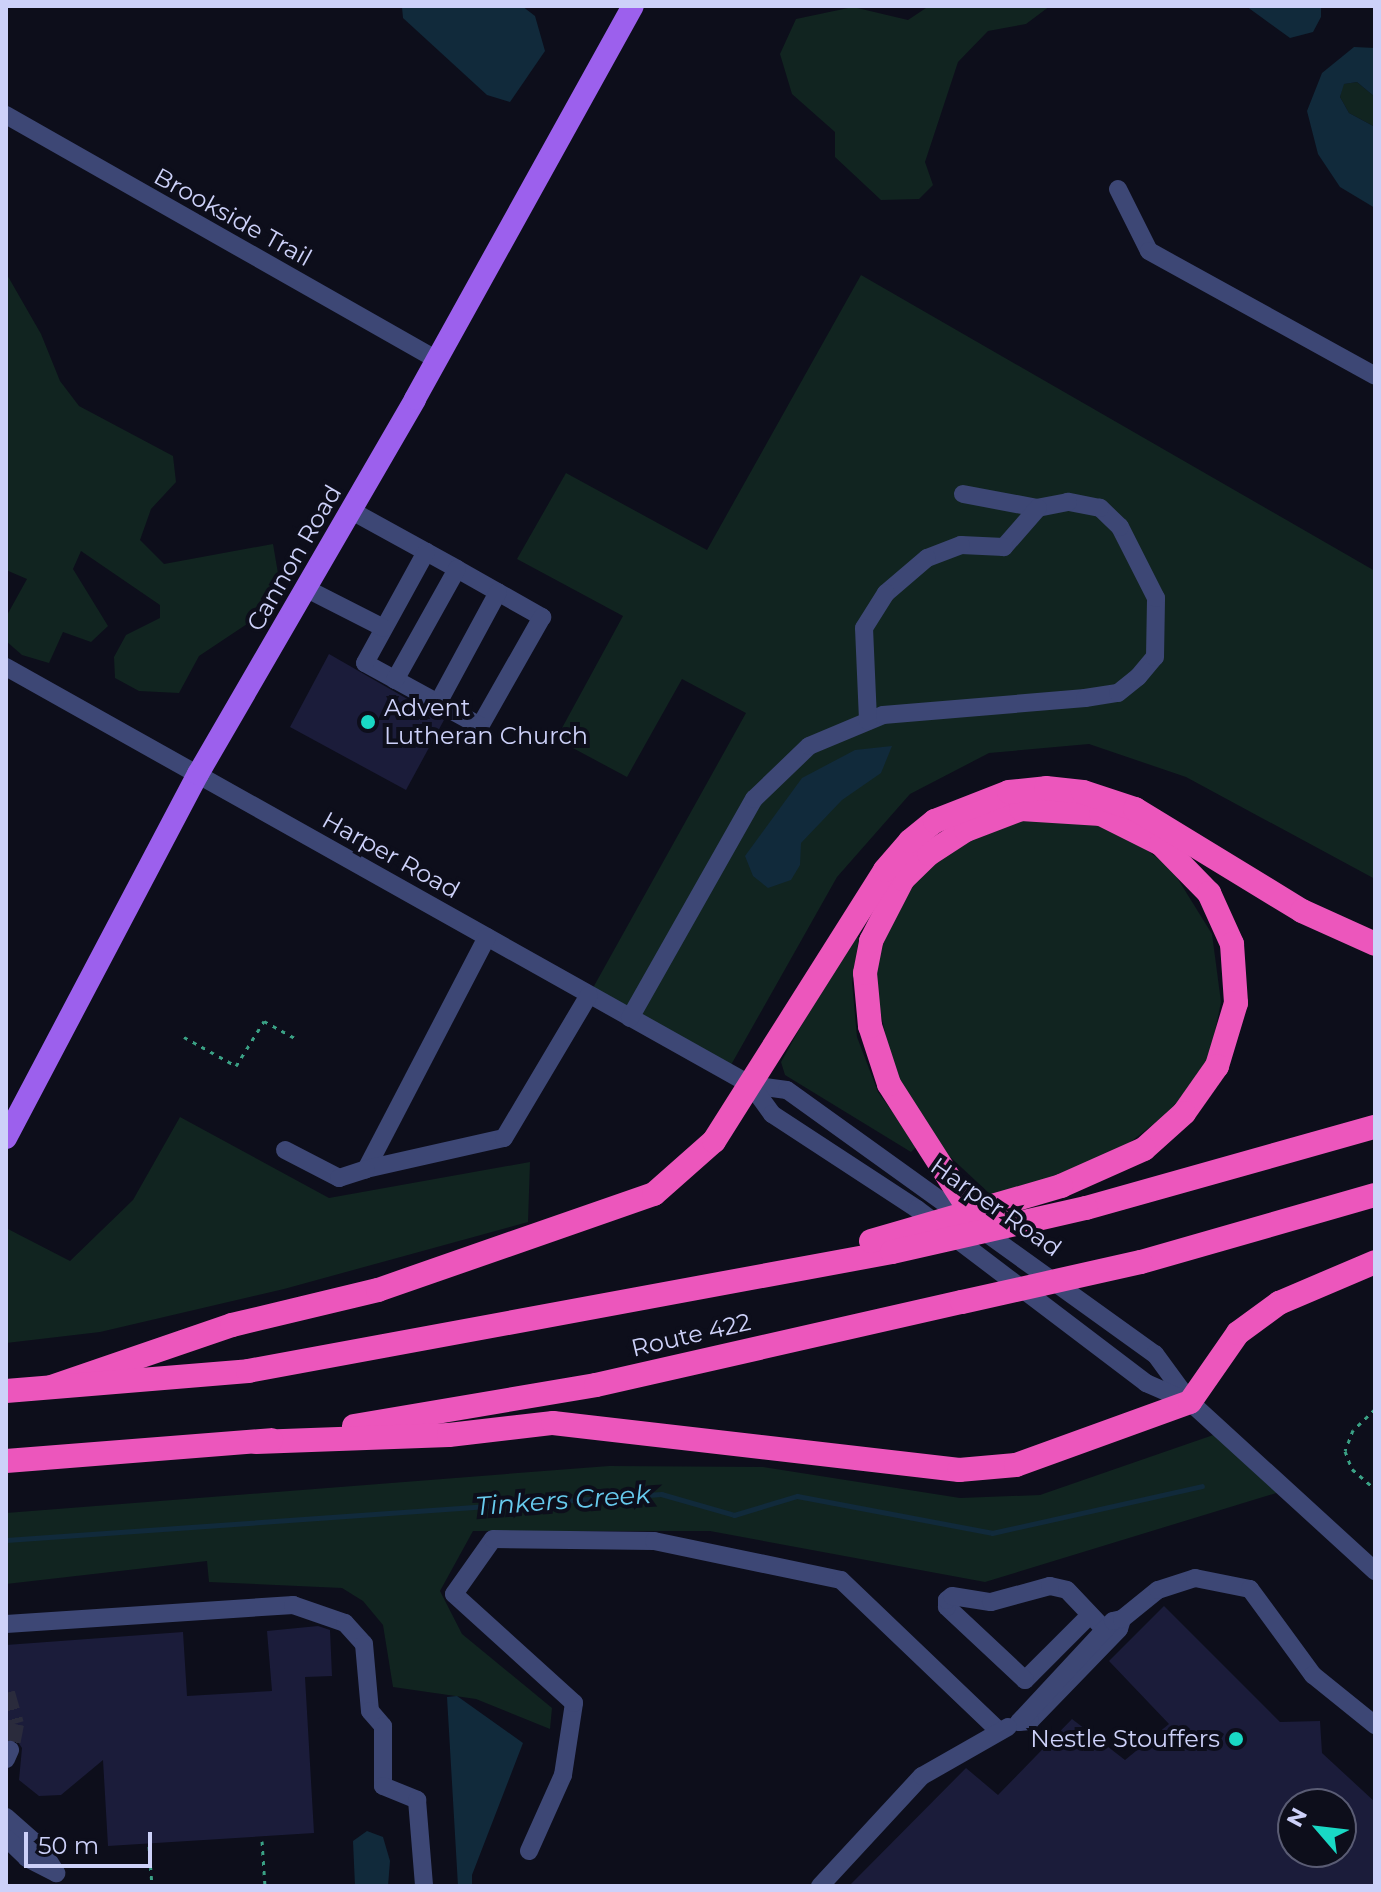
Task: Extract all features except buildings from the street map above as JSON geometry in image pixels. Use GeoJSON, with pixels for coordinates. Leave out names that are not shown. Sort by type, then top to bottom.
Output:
{"type":"FeatureCollection","features":[{"type":"Feature","properties":{"kind":"highway"},"geometry":{"type":"LineString","coordinates":[[51,1387],[232,1325],[378,1290],[654,1194],[714,1141],[885,870],[910,841],[935,821],[1009,792],[1046,788],[1083,792],[1135,809],[1302,911],[1375,944]]}},
{"type":"Feature","properties":{"kind":"highway"},"geometry":{"type":"LineString","coordinates":[[881,1247],[1061,1186],[1144,1149],[1184,1113],[1217,1066],[1236,1003],[1232,944],[1209,893],[1161,844],[1101,814],[1021,809],[966,830],[929,854],[903,879],[871,941],[865,973],[870,1026],[889,1084],[979,1225]]}},
{"type":"Feature","properties":{"kind":"highway"},"geometry":{"type":"LineString","coordinates":[[881,1247],[1086,1208],[1375,1127]]}},
{"type":"Feature","properties":{"kind":"highway","name":"Route 422"},"geometry":{"type":"LineString","coordinates":[[6,1461],[256,1442],[596,1385],[1141,1262],[1375,1195]]}},
{"type":"Feature","properties":{"kind":"highway","name":"Route 422"},"geometry":{"type":"LineString","coordinates":[[6,1391],[248,1371],[761,1279],[881,1247]]}},
{"type":"Feature","properties":{"kind":"highway"},"geometry":{"type":"LineString","coordinates":[[256,1442],[449,1435],[553,1423],[959,1470],[1016,1465],[1190,1402],[1238,1333],[1279,1303],[1375,1262]]}},
{"type":"Feature","properties":{"kind":"main road","name":"Cannon Road"},"geometry":{"type":"LineString","coordinates":[[6,1138],[198,774],[352,511],[633,6]]}},
{"type":"Feature","properties":{"kind":"street","name":"Brookside Trail"},"geometry":{"type":"LineString","coordinates":[[6,115],[437,360]]}},
{"type":"Feature","properties":{"kind":"street"},"geometry":{"type":"LineString","coordinates":[[1118,189],[1149,251],[1375,376]]}},
{"type":"Feature","properties":{"kind":"street"},"geometry":{"type":"LineString","coordinates":[[630,1018],[754,799],[809,746],[868,721],[1118,693],[1155,657],[1156,598],[1120,527],[1100,508],[1068,502],[1038,508],[963,494]]}},
{"type":"Feature","properties":{"kind":"street"},"geometry":{"type":"LineString","coordinates":[[868,721],[864,628],[886,593],[948,547],[1004,547],[1038,508]]}},
{"type":"Feature","properties":{"kind":"street"},"geometry":{"type":"LineString","coordinates":[[352,511],[457,569],[542,617],[480,726],[365,663],[426,552]]}},
{"type":"Feature","properties":{"kind":"street"},"geometry":{"type":"LineString","coordinates":[[395,680],[457,569]]}},
{"type":"Feature","properties":{"kind":"street"},"geometry":{"type":"LineString","coordinates":[[307,589],[384,628]]}},
{"type":"Feature","properties":{"kind":"street"},"geometry":{"type":"LineString","coordinates":[[438,703],[498,592]]}},
{"type":"Feature","properties":{"kind":"street","name":"Harper Road"},"geometry":{"type":"LineString","coordinates":[[6,667],[751,1085],[787,1090],[1155,1354],[1190,1402],[1375,1571]]}},
{"type":"Feature","properties":{"kind":"street"},"geometry":{"type":"LineString","coordinates":[[366,1169],[487,937]]}},
{"type":"Feature","properties":{"kind":"street"},"geometry":{"type":"LineString","coordinates":[[285,1150],[339,1178],[504,1138],[589,995]]}},
{"type":"Feature","properties":{"kind":"street","name":"Harper Road"},"geometry":{"type":"LineString","coordinates":[[751,1085],[772,1114],[917,1209],[1146,1383],[1190,1402]]}},
{"type":"Feature","properties":{"kind":"street"},"geometry":{"type":"LineString","coordinates":[[529,1851],[563,1775],[574,1703],[454,1594],[493,1539],[654,1541],[841,1580],[999,1731]]}},
{"type":"Feature","properties":{"kind":"street"},"geometry":{"type":"LineString","coordinates":[[1019,1722],[1104,1629],[1122,1619],[1158,1590],[1195,1578],[1250,1589],[1313,1675],[1375,1725]]}},
{"type":"Feature","properties":{"kind":"street"},"geometry":{"type":"LineString","coordinates":[[1090,1615],[1025,1680],[947,1607],[947,1600],[952,1596],[991,1602],[1050,1586],[1067,1590],[1104,1629]]}},
{"type":"Feature","properties":{"kind":"street"},"geometry":{"type":"LineString","coordinates":[[6,1624],[293,1605],[345,1623],[364,1644],[370,1711],[383,1726],[383,1786],[417,1800],[424,1886]]}},
{"type":"Feature","properties":{"kind":"street"},"geometry":{"type":"LineString","coordinates":[[820,1886],[922,1776],[999,1731],[1019,1722],[1030,1721],[1119,1629],[1122,1619]]}},
{"type":"Feature","properties":{"kind":"street"},"geometry":{"type":"LineString","coordinates":[[6,1817],[40,1847],[63,1879]]}},
{"type":"Feature","properties":{"kind":"street"},"geometry":{"type":"LineString","coordinates":[[6,1838],[63,1879]]}},
{"type":"Feature","properties":{"kind":"path"},"geometry":{"type":"LineString","coordinates":[[184,1037],[236,1066],[264,1021],[298,1040]]}},
{"type":"Feature","properties":{"kind":"path"},"geometry":{"type":"LineString","coordinates":[[1375,1409],[1353,1430],[1345,1451],[1352,1469],[1375,1489]]}},
{"type":"Feature","properties":{"kind":"path"},"geometry":{"type":"LineString","coordinates":[[262,1841],[265,1886]]}},
{"type":"Feature","properties":{"kind":"path"},"geometry":{"type":"LineString","coordinates":[[149,1846],[152,1886]]}},
{"type":"Feature","properties":{"kind":"green space"},"geometry":{"type":"Polygon","coordinates":[[[929,6],[1050,6],[1026,24],[988,31],[958,62],[925,162],[933,185],[919,199],[881,200],[835,157],[835,132],[792,94],[780,54],[796,19],[853,7],[908,20],[929,6]]]}},
{"type":"Feature","properties":{"kind":"green space"},"geometry":{"type":"Polygon","coordinates":[[[1357,82],[1375,97],[1375,127],[1349,113],[1340,97],[1343,84],[1357,82]]]}},
{"type":"Feature","properties":{"kind":"green space"},"geometry":{"type":"Polygon","coordinates":[[[6,273],[41,334],[60,381],[79,406],[173,456],[176,482],[151,509],[140,540],[164,564],[273,544],[281,591],[262,614],[199,656],[179,693],[139,691],[115,678],[114,657],[126,635],[160,618],[160,605],[81,551],[73,569],[108,626],[91,642],[63,632],[49,663],[22,655],[6,641],[6,617],[27,579],[6,570],[6,273]]]}},
{"type":"Feature","properties":{"kind":"green space"},"geometry":{"type":"Polygon","coordinates":[[[861,275],[1375,571],[1375,879],[1186,777],[1089,744],[989,753],[910,794],[837,877],[727,1072],[589,995],[746,713],[682,679],[627,777],[556,739],[623,616],[517,559],[566,473],[707,550],[861,275]]]}},
{"type":"Feature","properties":{"kind":"green space"},"geometry":{"type":"Polygon","coordinates":[[[1025,817],[1094,822],[1136,842],[1171,868],[1212,934],[1221,1002],[1210,1056],[1173,1109],[1124,1147],[1038,1183],[991,1195],[947,1154],[895,1078],[872,973],[888,917],[910,882],[949,846],[1025,817]]]}},
{"type":"Feature","properties":{"kind":"green space"},"geometry":{"type":"Polygon","coordinates":[[[852,935],[859,938],[852,982],[857,1037],[878,1092],[917,1146],[911,1152],[785,1075],[781,1062],[852,935]]]}},
{"type":"Feature","properties":{"kind":"green space"},"geometry":{"type":"Polygon","coordinates":[[[180,1117],[329,1198],[530,1162],[528,1222],[284,1289],[100,1332],[6,1343],[6,1228],[70,1261],[133,1200],[180,1117]]]}},
{"type":"Feature","properties":{"kind":"green space"},"geometry":{"type":"Polygon","coordinates":[[[1222,1432],[1286,1490],[985,1582],[710,1531],[473,1531],[440,1591],[462,1634],[552,1708],[550,1729],[476,1699],[393,1687],[383,1625],[363,1601],[342,1588],[209,1582],[207,1561],[6,1584],[6,1513],[609,1466],[763,1467],[960,1498],[1040,1495],[1222,1432]]]}},
{"type":"Feature","properties":{"kind":"water"},"geometry":{"type":"Polygon","coordinates":[[[522,6],[535,16],[545,51],[510,102],[487,95],[403,18],[402,7],[522,6]]]}},
{"type":"Feature","properties":{"kind":"water"},"geometry":{"type":"Polygon","coordinates":[[[1246,6],[1321,6],[1321,17],[1313,32],[1290,38],[1246,6]]]}},
{"type":"Feature","properties":{"kind":"water"},"geometry":{"type":"Polygon","coordinates":[[[1354,47],[1375,48],[1375,97],[1357,82],[1344,84],[1340,97],[1349,113],[1375,127],[1375,208],[1340,187],[1318,154],[1307,111],[1322,73],[1354,47]]]}},
{"type":"Feature","properties":{"kind":"water"},"geometry":{"type":"Polygon","coordinates":[[[892,746],[881,773],[842,800],[801,843],[800,865],[791,880],[768,888],[753,876],[745,856],[802,778],[855,750],[892,746]]]}},
{"type":"Feature","properties":{"kind":"water"},"geometry":{"type":"Polygon","coordinates":[[[457,1696],[523,1743],[472,1875],[472,1886],[458,1886],[447,1697],[457,1696]]]}},
{"type":"Feature","properties":{"kind":"water"},"geometry":{"type":"Polygon","coordinates":[[[367,1831],[383,1837],[390,1861],[388,1886],[355,1886],[353,1841],[367,1831]]]}},
{"type":"Feature","properties":{"kind":"waterway","name":"Tinkers Creek"},"geometry":{"type":"LineString","coordinates":[[6,1540],[661,1494],[734,1515],[797,1496],[992,1533],[1202,1486]]}},
{"type":"Feature","properties":{"kind":"tunnel"},"geometry":{"type":"LineString","coordinates":[[6,1693],[15,1724],[10,1750]]}},
{"type":"Feature","properties":{"kind":"place","name":"Advent Lutheran Church"},"geometry":{"type":"Point","coordinates":[368,722]}},
{"type":"Feature","properties":{"kind":"place","name":"Nestle Stouffers"},"geometry":{"type":"Point","coordinates":[1236,1739]}}]}
